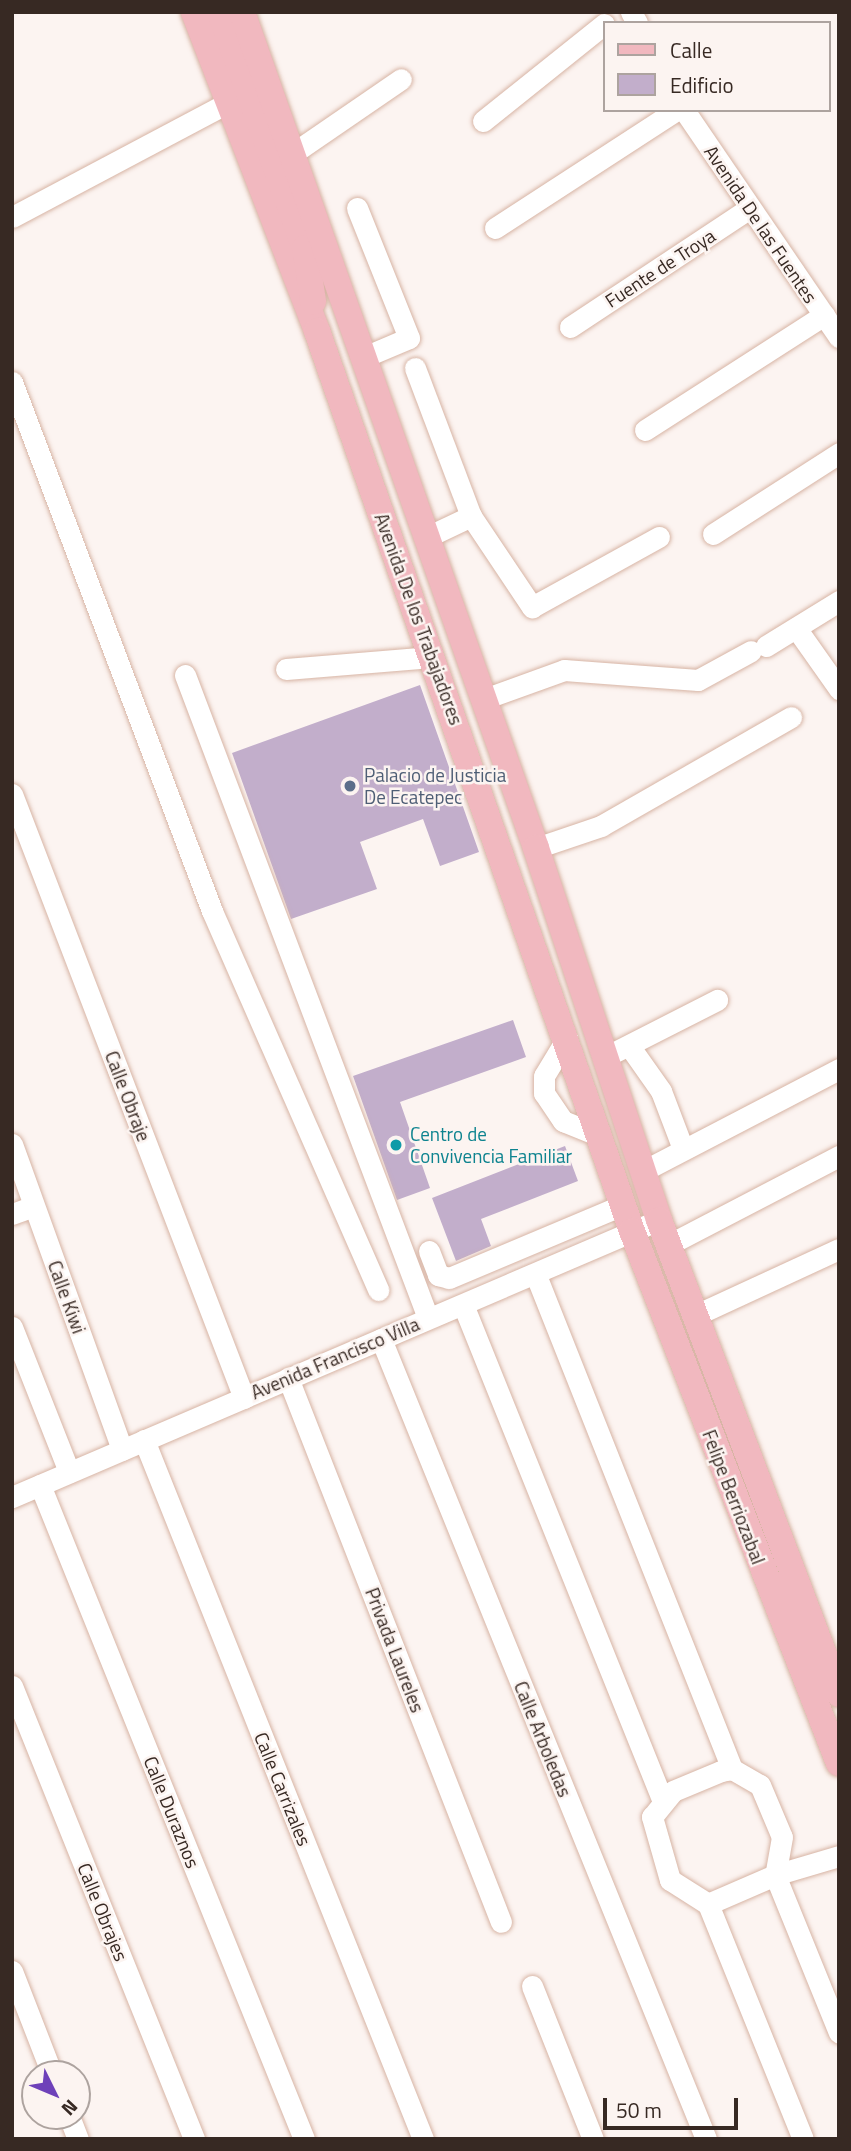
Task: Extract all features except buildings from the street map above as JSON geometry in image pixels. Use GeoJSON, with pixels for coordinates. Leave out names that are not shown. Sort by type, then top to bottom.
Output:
{"type":"FeatureCollection","features":[{"type":"Feature","properties":{"kind":"main road","name":"Avenida De los Trabajadores"},"geometry":{"type":"LineString","coordinates":[[194,12],[225,104],[317,331],[567,1038],[632,1231]]}},
{"type":"Feature","properties":{"kind":"main road"},"geometry":{"type":"LineString","coordinates":[[220,12],[305,248],[317,331]]}},
{"type":"Feature","properties":{"kind":"main road","name":"Avenida De los Trabajadores"},"geometry":{"type":"LineString","coordinates":[[242,12],[536,848],[659,1220]]}},
{"type":"Feature","properties":{"kind":"main road","name":"Felipe Berriozabal"},"geometry":{"type":"LineString","coordinates":[[659,1220],[839,1694]]}},
{"type":"Feature","properties":{"kind":"main road","name":"Felipe Berriozabal"},"geometry":{"type":"LineString","coordinates":[[632,1231],[839,1763]]}},
{"type":"Feature","properties":{"kind":"street"},"geometry":{"type":"LineString","coordinates":[[483,121],[602,25]]}},
{"type":"Feature","properties":{"kind":"street"},"geometry":{"type":"LineString","coordinates":[[292,154],[401,79]]}},
{"type":"Feature","properties":{"kind":"street"},"geometry":{"type":"LineString","coordinates":[[12,217],[225,104]]}},
{"type":"Feature","properties":{"kind":"street"},"geometry":{"type":"LineString","coordinates":[[495,228],[674,112]]}},
{"type":"Feature","properties":{"kind":"street","name":"Avenida De las Fuentes"},"geometry":{"type":"LineString","coordinates":[[685,112],[839,337]]}},
{"type":"Feature","properties":{"kind":"street"},"geometry":{"type":"LineString","coordinates":[[357,208],[409,338],[363,357]]}},
{"type":"Feature","properties":{"kind":"street","name":"Fuente de Troya"},"geometry":{"type":"LineString","coordinates":[[570,327],[750,208]]}},
{"type":"Feature","properties":{"kind":"street"},"geometry":{"type":"LineString","coordinates":[[645,430],[824,315]]}},
{"type":"Feature","properties":{"kind":"street"},"geometry":{"type":"LineString","coordinates":[[415,368],[471,516],[519,597],[531,607],[659,537]]}},
{"type":"Feature","properties":{"kind":"street"},"geometry":{"type":"LineString","coordinates":[[12,382],[212,911],[378,1290]]}},
{"type":"Feature","properties":{"kind":"street"},"geometry":{"type":"LineString","coordinates":[[713,534],[839,453]]}},
{"type":"Feature","properties":{"kind":"street"},"geometry":{"type":"LineString","coordinates":[[427,537],[471,516]]}},
{"type":"Feature","properties":{"kind":"street"},"geometry":{"type":"LineString","coordinates":[[484,699],[564,670],[698,680],[759,649],[832,605],[839,627]]}},
{"type":"Feature","properties":{"kind":"street"},"geometry":{"type":"LineString","coordinates":[[796,628],[839,689]]}},
{"type":"Feature","properties":{"kind":"street"},"geometry":{"type":"LineString","coordinates":[[286,668],[432,657]]}},
{"type":"Feature","properties":{"kind":"street"},"geometry":{"type":"LineString","coordinates":[[185,675],[433,1321],[467,1312],[566,1272]]}},
{"type":"Feature","properties":{"kind":"street"},"geometry":{"type":"LineString","coordinates":[[536,848],[601,826],[790,717]]}},
{"type":"Feature","properties":{"kind":"street","name":"Calle Obraje"},"geometry":{"type":"LineString","coordinates":[[12,794],[244,1398]]}},
{"type":"Feature","properties":{"kind":"street"},"geometry":{"type":"LineString","coordinates":[[605,1057],[630,1047],[717,1000]]}},
{"type":"Feature","properties":{"kind":"street"},"geometry":{"type":"LineString","coordinates":[[567,1038],[544,1076],[544,1093],[563,1121],[600,1136]]}},
{"type":"Feature","properties":{"kind":"street"},"geometry":{"type":"LineString","coordinates":[[630,1047],[661,1091],[683,1149]]}},
{"type":"Feature","properties":{"kind":"street"},"geometry":{"type":"LineString","coordinates":[[643,1171],[839,1069]]}},
{"type":"Feature","properties":{"kind":"street","name":"Calle Kiwi"},"geometry":{"type":"LineString","coordinates":[[12,1144],[122,1450]]}},
{"type":"Feature","properties":{"kind":"street"},"geometry":{"type":"LineString","coordinates":[[668,1245],[839,1156]]}},
{"type":"Feature","properties":{"kind":"street"},"geometry":{"type":"LineString","coordinates":[[429,1251],[438,1275],[449,1278],[623,1205]]}},
{"type":"Feature","properties":{"kind":"street"},"geometry":{"type":"LineString","coordinates":[[12,1214],[34,1206]]}},
{"type":"Feature","properties":{"kind":"street","name":"Avenida Francisco Villa"},"geometry":{"type":"LineString","coordinates":[[12,1497],[381,1339],[433,1321],[659,1220]]}},
{"type":"Feature","properties":{"kind":"street"},"geometry":{"type":"LineString","coordinates":[[696,1315],[839,1249]]}},
{"type":"Feature","properties":{"kind":"street"},"geometry":{"type":"LineString","coordinates":[[539,1283],[732,1769],[760,1785],[783,1851],[775,1875],[839,2033]]}},
{"type":"Feature","properties":{"kind":"street"},"geometry":{"type":"LineString","coordinates":[[467,1312],[662,1799],[651,1830],[670,1880],[708,1904],[803,2139]]}},
{"type":"Feature","properties":{"kind":"street"},"geometry":{"type":"LineString","coordinates":[[12,1327],[69,1472]]}},
{"type":"Feature","properties":{"kind":"street","name":"Calle Arboledas"},"geometry":{"type":"LineString","coordinates":[[381,1339],[706,2139]]}},
{"type":"Feature","properties":{"kind":"street","name":"Privada Laureles"},"geometry":{"type":"LineString","coordinates":[[288,1378],[501,1922]]}},
{"type":"Feature","properties":{"kind":"street","name":"Calle Carrizales"},"geometry":{"type":"LineString","coordinates":[[144,1440],[422,2139]]}},
{"type":"Feature","properties":{"kind":"street","name":"Calle Duraznos"},"geometry":{"type":"LineString","coordinates":[[40,1485],[304,2139]]}},
{"type":"Feature","properties":{"kind":"street","name":"Calle Obrajes"},"geometry":{"type":"LineString","coordinates":[[12,1686],[194,2139]]}},
{"type":"Feature","properties":{"kind":"street"},"geometry":{"type":"LineString","coordinates":[[662,1799],[732,1769]]}},
{"type":"Feature","properties":{"kind":"street"},"geometry":{"type":"LineString","coordinates":[[783,1851],[805,1856],[839,1844]]}},
{"type":"Feature","properties":{"kind":"street"},"geometry":{"type":"LineString","coordinates":[[708,1904],[775,1875],[839,1856]]}},
{"type":"Feature","properties":{"kind":"street"},"geometry":{"type":"LineString","coordinates":[[12,1971],[47,2060]]}},
{"type":"Feature","properties":{"kind":"street"},"geometry":{"type":"LineString","coordinates":[[532,1986],[593,2139]]}},
{"type":"Feature","properties":{"kind":"place","name":"Palacio de Justicia De Ecatepec"},"geometry":{"type":"Point","coordinates":[350,786]}},
{"type":"Feature","properties":{"kind":"place","name":"Centro de Convivencia Familiar"},"geometry":{"type":"Point","coordinates":[396,1145]}}]}
